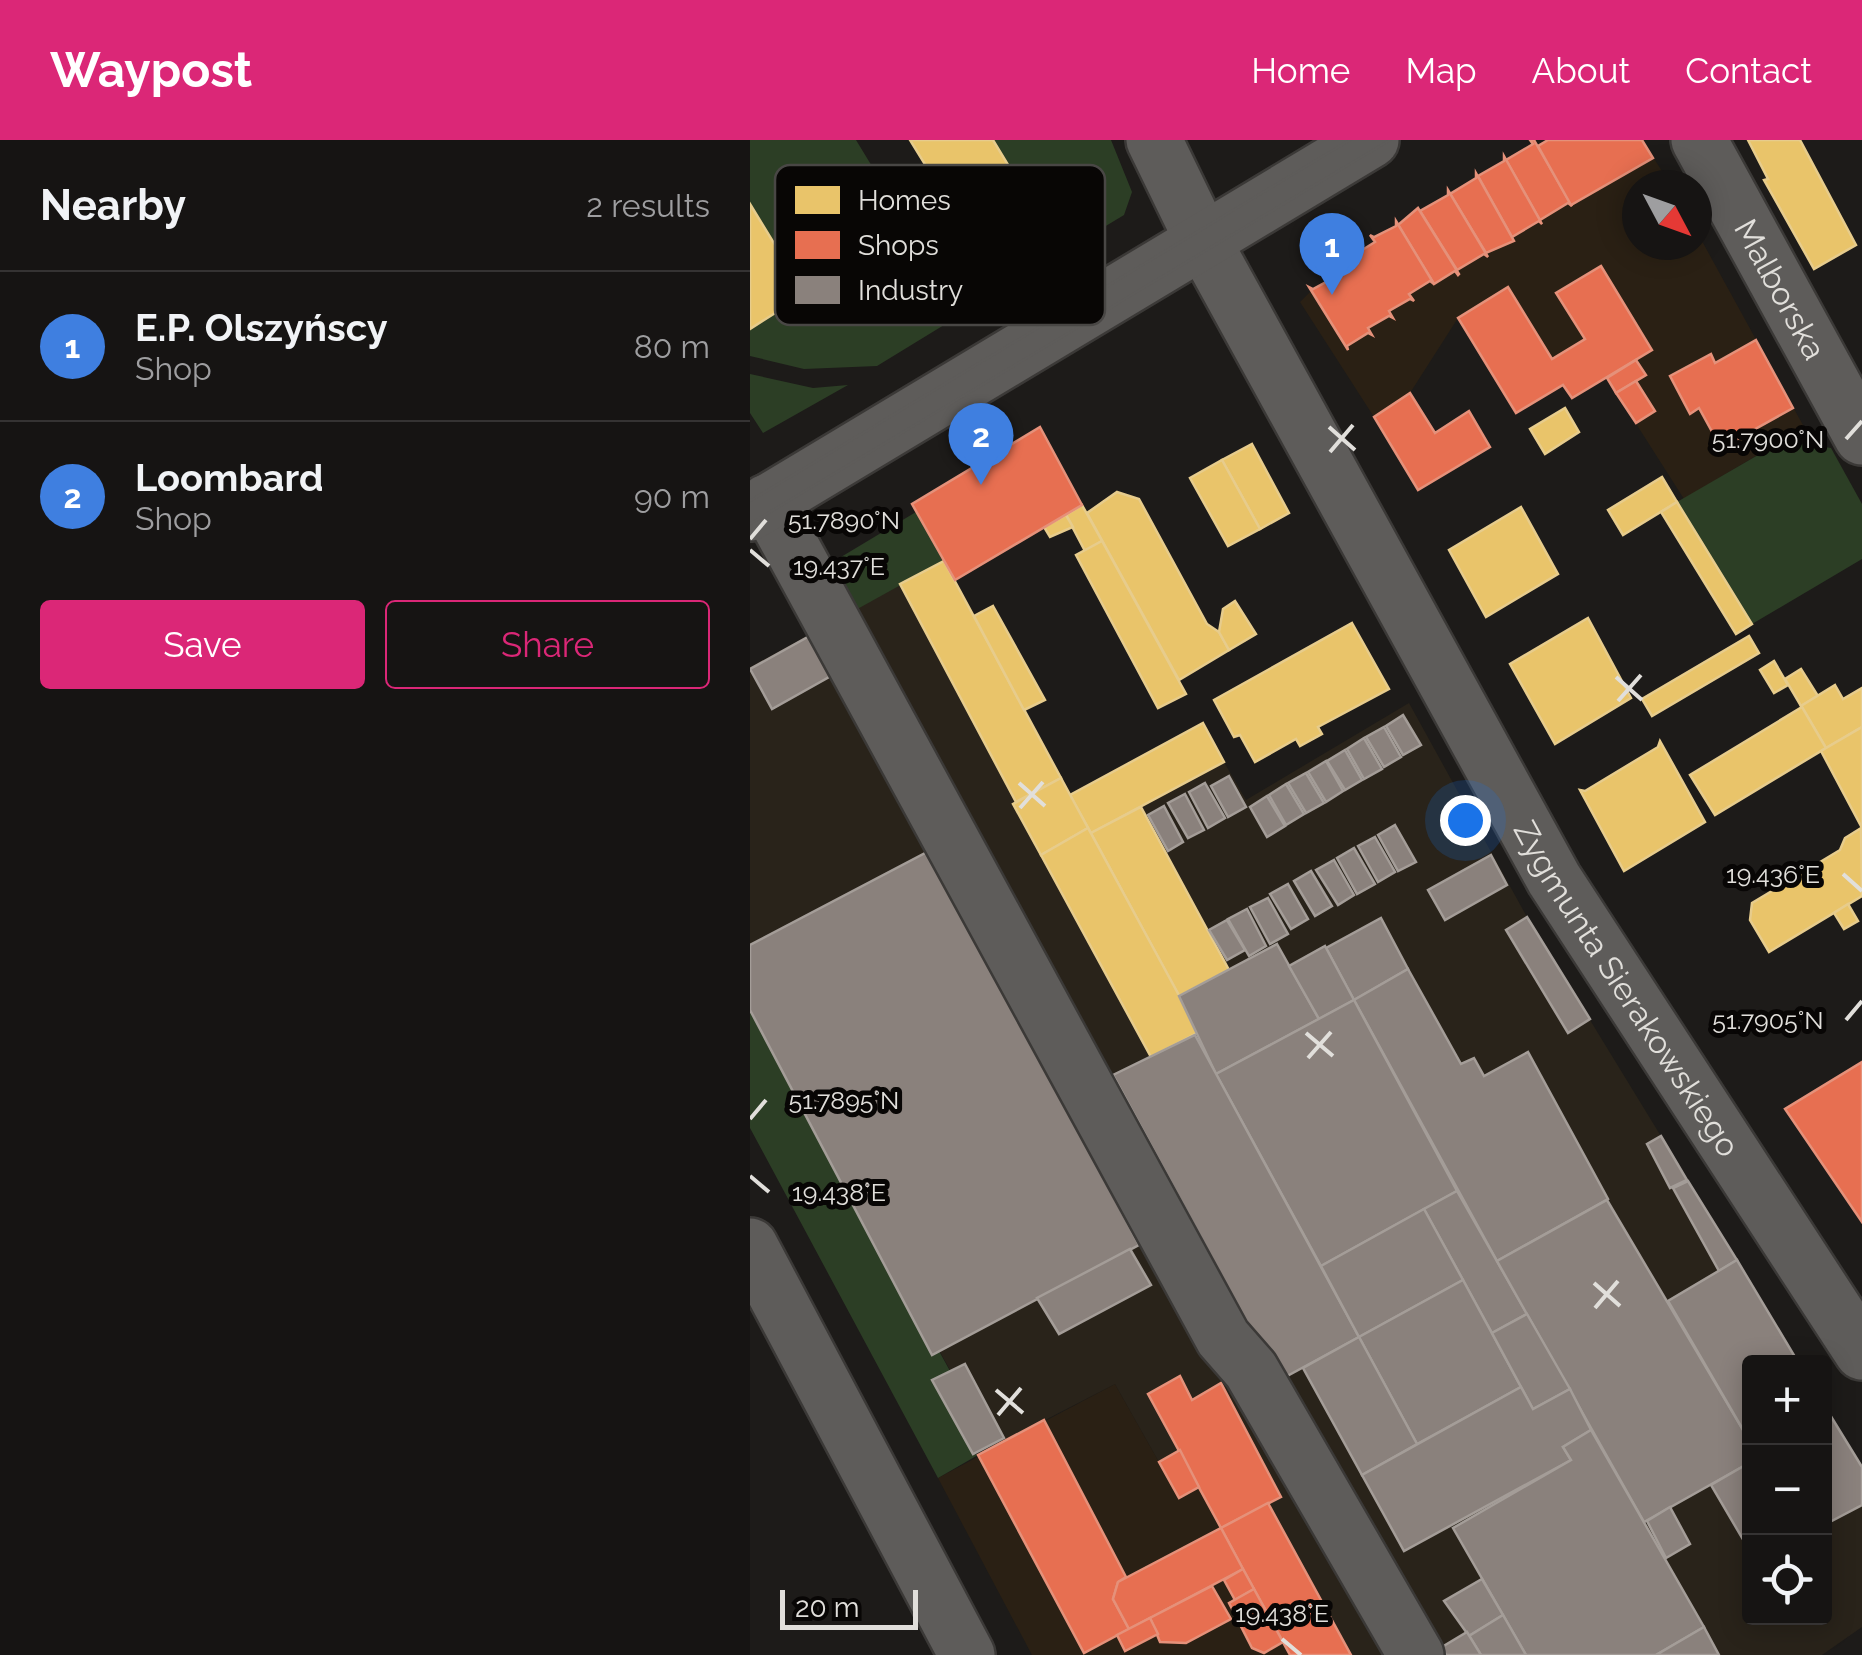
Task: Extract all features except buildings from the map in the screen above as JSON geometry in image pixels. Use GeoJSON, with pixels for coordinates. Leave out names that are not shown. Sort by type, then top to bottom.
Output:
{"type":"FeatureCollection","features":[{"type":"Feature","properties":{"kind":"street","name":"Zygmunta Sierakowskiego"},"geometry":{"type":"LineString","coordinates":[[1154,140],[1203,241],[1554,880],[1862,1352]]}},
{"type":"Feature","properties":{"kind":"street"},"geometry":{"type":"LineString","coordinates":[[1105,300],[1372,140]]}},
{"type":"Feature","properties":{"kind":"street","name":"Malborska"},"geometry":{"type":"LineString","coordinates":[[1700,140],[1862,437]]}},
{"type":"Feature","properties":{"kind":"street"},"geometry":{"type":"LineString","coordinates":[[1063,325],[759,508],[1223,1338],[1251,1370],[1416,1655]]}},
{"type":"Feature","properties":{"kind":"street"},"geometry":{"type":"LineString","coordinates":[[750,1246],[967,1655]]}},
{"type":"Feature","properties":{"kind":"shaded area"},"geometry":{"type":"Polygon","coordinates":[[[1561,140],[1642,140],[1661,170],[1622,170],[1622,260],[1712,259],[1804,427],[1684,499],[1607,378],[1572,398],[1563,385],[1516,413],[1458,318],[1410,393],[1374,417],[1300,302],[1313,289],[1561,140]]]}},
{"type":"Feature","properties":{"kind":"shaded area"},"geometry":{"type":"Polygon","coordinates":[[[944,561],[1091,833],[1224,762],[1246,800],[1409,703],[1527,917],[1795,1355],[1742,1355],[1742,1625],[1832,1625],[1832,1417],[1862,1467],[1862,1627],[1822,1655],[1290,1655],[1180,1451],[1159,1462],[1115,1384],[993,1447],[940,1352],[932,1355],[750,1010],[750,667],[944,561]]]}},
{"type":"Feature","properties":{"kind":"shaded area"},"geometry":{"type":"Polygon","coordinates":[[[1115,1384],[1159,1462],[1180,1450],[1290,1655],[1032,1655],[938,1478],[1115,1384]]]}},
{"type":"Feature","properties":{"kind":"green space"},"geometry":{"type":"Polygon","coordinates":[[[750,140],[856,140],[871,165],[775,165],[775,245],[750,204],[750,140]]]}},
{"type":"Feature","properties":{"kind":"green space"},"geometry":{"type":"Polygon","coordinates":[[[993,140],[1111,140],[1132,192],[1124,215],[1105,226],[1105,165],[976,165],[993,140]]]}},
{"type":"Feature","properties":{"kind":"green space"},"geometry":{"type":"Polygon","coordinates":[[[775,313],[775,325],[944,325],[877,366],[804,369],[750,356],[750,329],[775,313]]]}},
{"type":"Feature","properties":{"kind":"green space"},"geometry":{"type":"Polygon","coordinates":[[[750,374],[813,388],[848,385],[763,433],[750,413],[750,374]]]}},
{"type":"Feature","properties":{"kind":"green space"},"geometry":{"type":"Polygon","coordinates":[[[1782,441],[1831,448],[1862,504],[1862,559],[1752,624],[1677,502],[1782,441]]]}},
{"type":"Feature","properties":{"kind":"green space"},"geometry":{"type":"Polygon","coordinates":[[[916,512],[944,561],[852,612],[826,566],[916,512]]]}},
{"type":"Feature","properties":{"kind":"green space"},"geometry":{"type":"Polygon","coordinates":[[[750,1010],[931,1354],[939,1351],[950,1371],[933,1380],[973,1454],[978,1455],[938,1478],[750,1128],[750,1010]]]}},
{"type":"Feature","properties":{"kind":"tram line"},"geometry":{"type":"LineString","coordinates":[[1105,287],[1350,140]]}},
{"type":"Feature","properties":{"kind":"tram line"},"geometry":{"type":"LineString","coordinates":[[1105,311],[1390,140]]}},
{"type":"Feature","properties":{"kind":"tram line"},"geometry":{"type":"LineString","coordinates":[[750,501],[1043,325]]}},
{"type":"Feature","properties":{"kind":"tram line"},"geometry":{"type":"LineString","coordinates":[[750,524],[1082,325]]}},
{"type":"Feature","properties":{"kind":"place","name":"E.P. Olszyńscy"},"geometry":{"type":"Point","coordinates":[1332,295]}},
{"type":"Feature","properties":{"kind":"place","name":"Loombard"},"geometry":{"type":"Point","coordinates":[981,485]}}]}
